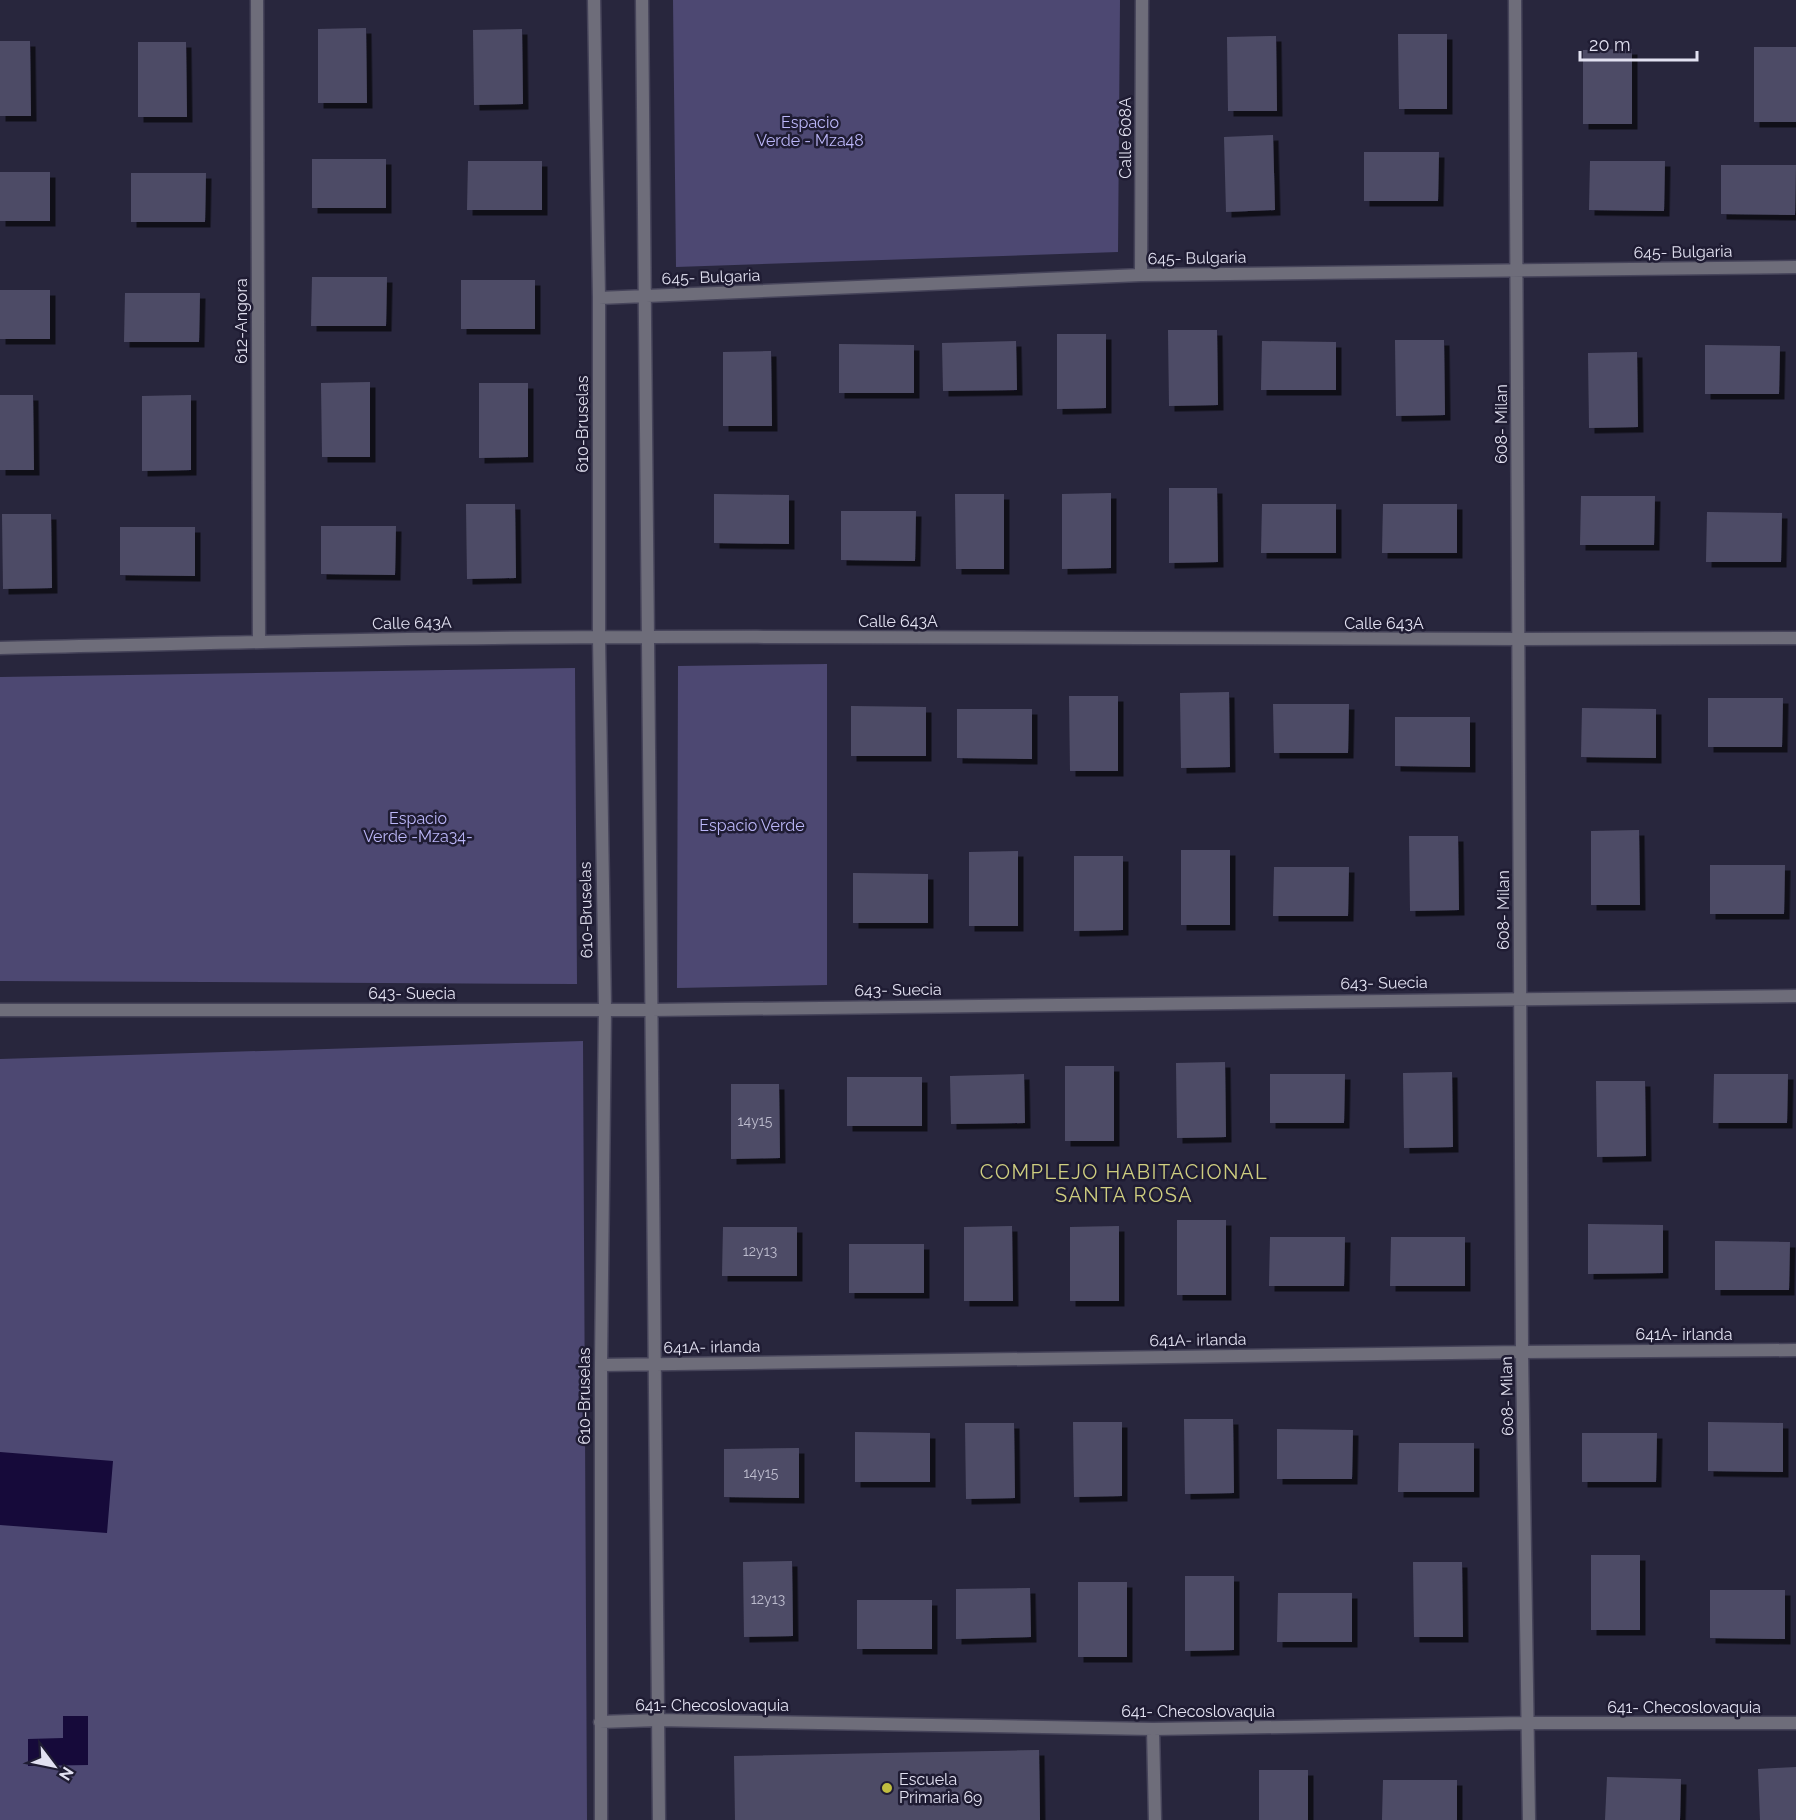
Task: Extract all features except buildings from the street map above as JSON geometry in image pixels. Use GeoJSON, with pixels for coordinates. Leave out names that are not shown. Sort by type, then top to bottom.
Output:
{"type":"FeatureCollection","features":[{"type":"Feature","properties":{"kind":"street","name":"612-Angora"},"geometry":{"type":"LineString","coordinates":[[257,0],[259,642]]}},
{"type":"Feature","properties":{"kind":"street","name":"610-Bruselas"},"geometry":{"type":"LineString","coordinates":[[594,0],[599,298],[599,638],[604,1009],[601,1820]]}},
{"type":"Feature","properties":{"kind":"street"},"geometry":{"type":"LineString","coordinates":[[642,0],[659,1820]]}},
{"type":"Feature","properties":{"kind":"street","name":"Calle 608A"},"geometry":{"type":"LineString","coordinates":[[1141,275],[1142,0]]}},
{"type":"Feature","properties":{"kind":"street","name":"608- Milan"},"geometry":{"type":"LineString","coordinates":[[1515,0],[1522,1352],[1529,1820]]}},
{"type":"Feature","properties":{"kind":"street","name":"645- Bulgaria"},"geometry":{"type":"LineString","coordinates":[[599,298],[1141,275],[1796,267]]}},
{"type":"Feature","properties":{"kind":"street","name":"Calle 643A"},"geometry":{"type":"LineString","coordinates":[[0,648],[648,637],[1518,640],[1796,638]]}},
{"type":"Feature","properties":{"kind":"street","name":"643- Suecia"},"geometry":{"type":"LineString","coordinates":[[0,1010],[651,1010],[1796,996]]}},
{"type":"Feature","properties":{"kind":"street","name":"641A- irlanda"},"geometry":{"type":"LineString","coordinates":[[601,1365],[1796,1350]]}},
{"type":"Feature","properties":{"kind":"street","name":"641- Checoslovaquia"},"geometry":{"type":"LineString","coordinates":[[600,1722],[658,1720],[1153,1729],[1529,1723],[1796,1724]]}},
{"type":"Feature","properties":{"kind":"street"},"geometry":{"type":"LineString","coordinates":[[1153,1729],[1155,1820]]}},
{"type":"Feature","properties":{"kind":"green space","name":"Espacio Verde - Mza48"},"geometry":{"type":"Polygon","coordinates":[[[673,0],[1120,0],[1118,252],[676,267],[673,0]]]}},
{"type":"Feature","properties":{"kind":"green space","name":"Espacio Verde"},"geometry":{"type":"Polygon","coordinates":[[[827,664],[827,985],[677,988],[678,666],[827,664]]]}},
{"type":"Feature","properties":{"kind":"green space","name":"Espacio Verde -Mza34-"},"geometry":{"type":"Polygon","coordinates":[[[575,668],[577,984],[0,981],[0,677],[575,668]]]}},
{"type":"Feature","properties":{"kind":"green space"},"geometry":{"type":"Polygon","coordinates":[[[583,1041],[587,1820],[0,1820],[0,1059],[583,1041]]]}},
{"type":"Feature","properties":{"kind":"shaded area"},"geometry":{"type":"Polygon","coordinates":[[[0,1452],[113,1461],[107,1533],[0,1525],[0,1452]]]}},
{"type":"Feature","properties":{"kind":"shaded area"},"geometry":{"type":"Polygon","coordinates":[[[63,1716],[88,1716],[88,1765],[28,1766],[28,1739],[63,1738],[63,1716]]]}},
{"type":"Feature","properties":{"kind":"place","name":"Escuela Primaria 69"},"geometry":{"type":"Point","coordinates":[887,1788]}},
{"type":"Feature","properties":{"kind":"district","name":"COMPLEJO HABITACIONAL SANTA ROSA"},"geometry":{"type":"Point","coordinates":[1124,1184]}}]}
